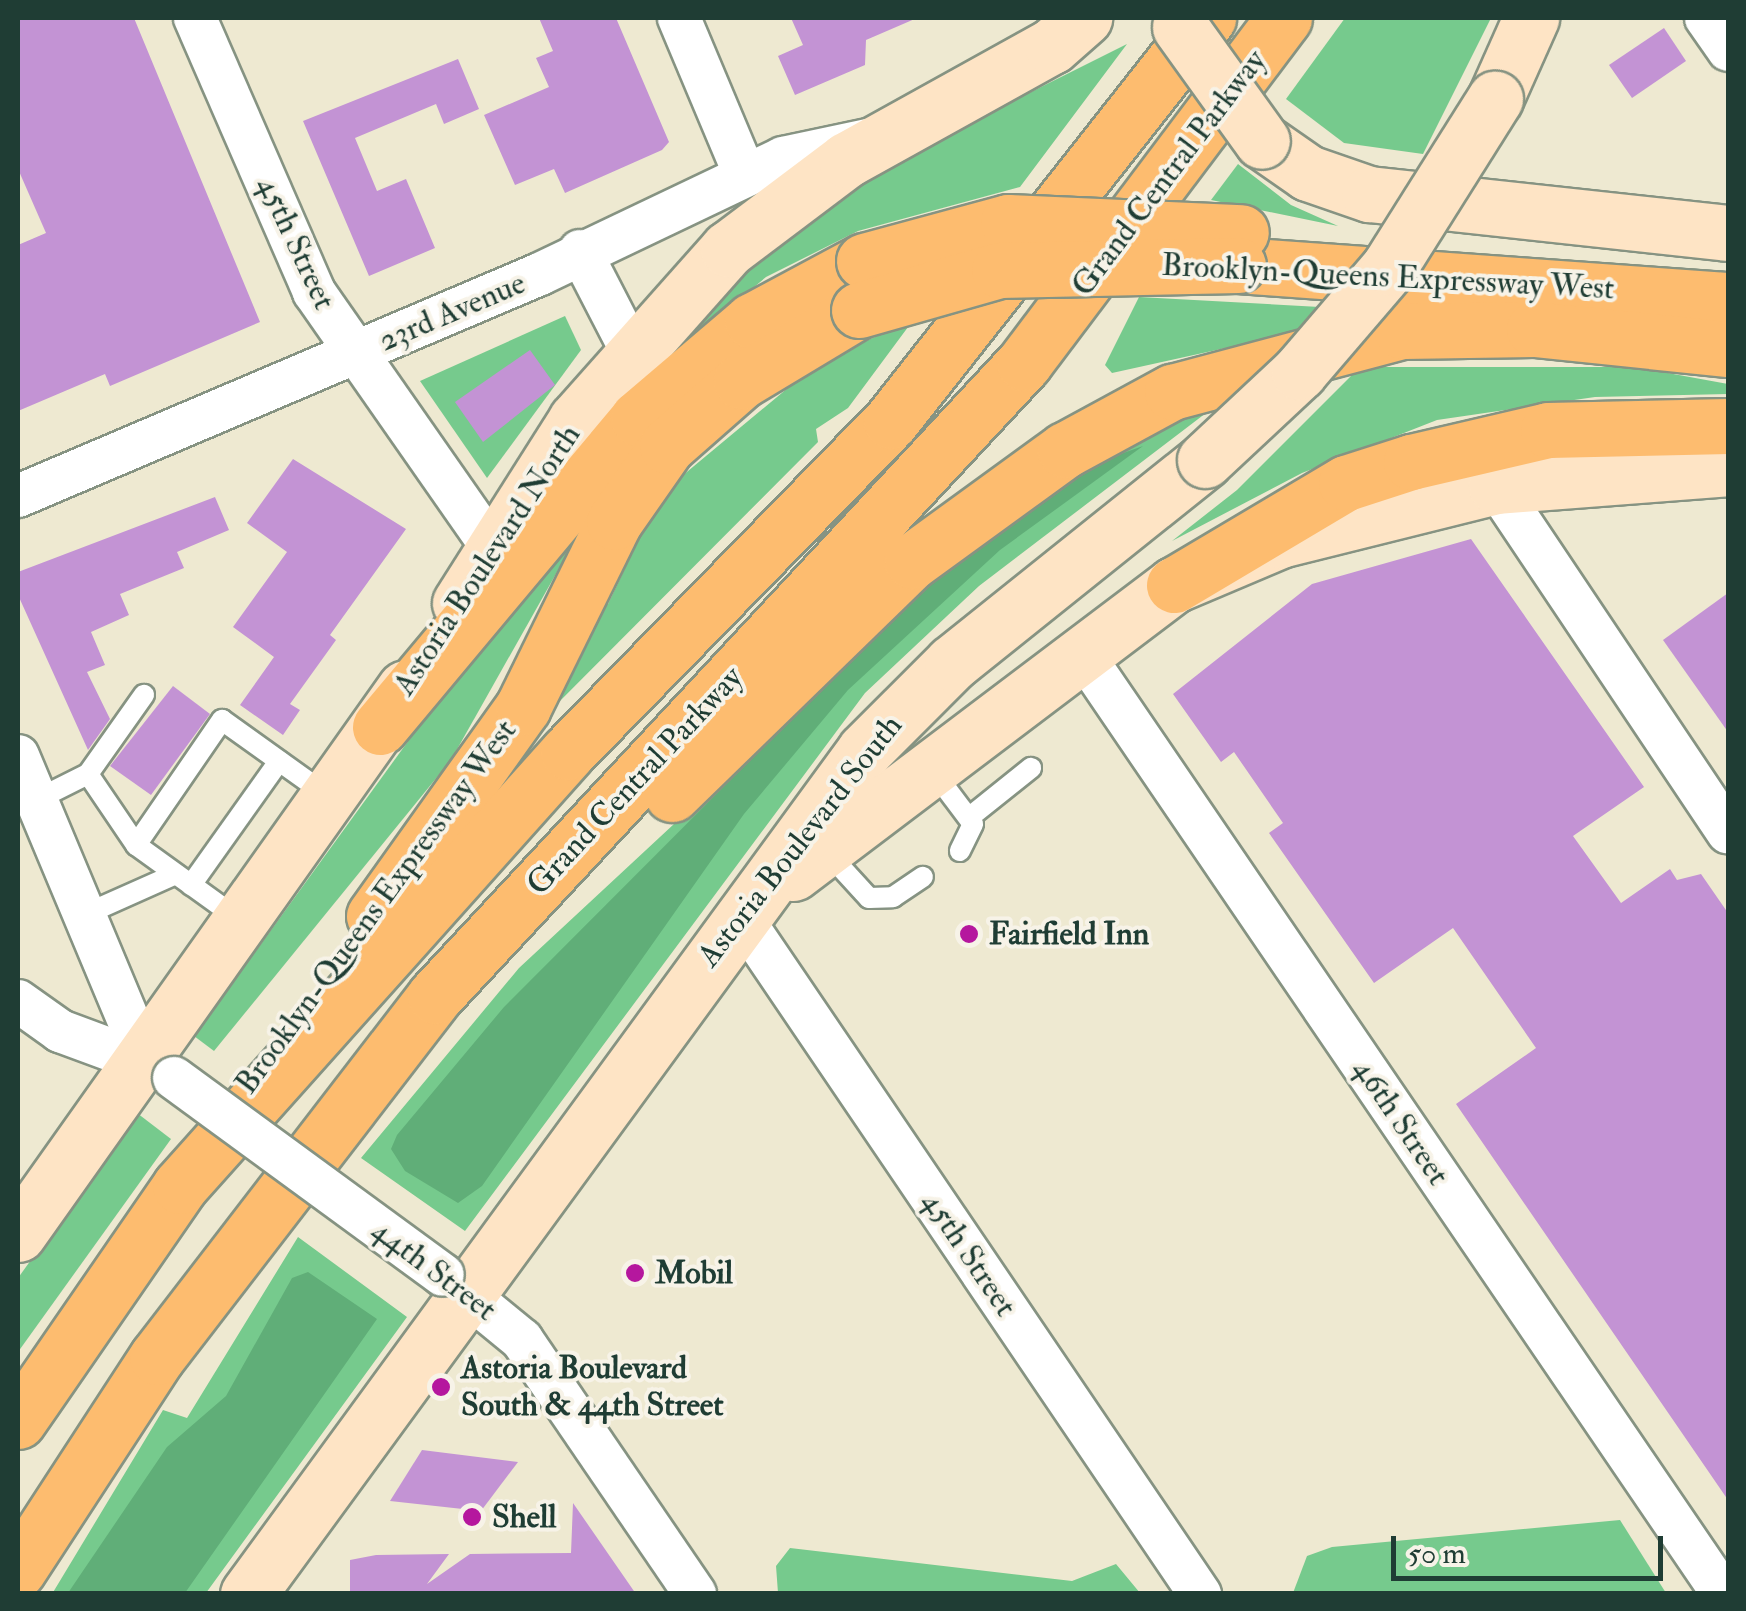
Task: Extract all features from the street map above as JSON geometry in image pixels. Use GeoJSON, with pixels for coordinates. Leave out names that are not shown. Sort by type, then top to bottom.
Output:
{"type":"FeatureCollection","features":[{"type":"Feature","properties":{"kind":"highway","name":"Grand Central Parkway"},"geometry":{"type":"LineString","coordinates":[[18,1570],[132,1392],[435,996],[1024,363],[1284,18]]}},
{"type":"Feature","properties":{"kind":"highway","name":"Grand Central Parkway"},"geometry":{"type":"LineString","coordinates":[[18,1421],[180,1186],[532,790],[913,396],[1187,21]]}},
{"type":"Feature","properties":{"kind":"highway","name":"Brooklyn-Queens Expressway West"},"geometry":{"type":"LineString","coordinates":[[180,1186],[251,1070],[500,744],[650,468],[741,382],[862,285],[1240,248],[1713,298]]}},
{"type":"Feature","properties":{"kind":"highway"},"geometry":{"type":"LineString","coordinates":[[380,727],[638,418],[752,321],[862,285]]}},
{"type":"Feature","properties":{"kind":"highway","name":"Brooklyn-Queens Expressway West"},"geometry":{"type":"LineString","coordinates":[[312,1160],[862,605],[980,508],[1096,433],[1220,374],[1402,332],[1534,329],[1728,350]]}},
{"type":"Feature","properties":{"kind":"highway"},"geometry":{"type":"LineString","coordinates":[[1174,585],[1346,483],[1411,462],[1548,430],[1728,426]]}},
{"type":"Feature","properties":{"kind":"main road","name":"Astoria Boulevard North"},"geometry":{"type":"LineString","coordinates":[[18,1234],[159,1068],[242,922],[380,727],[630,350],[740,239],[887,136],[1052,46],[1084,18]]}},
{"type":"Feature","properties":{"kind":"main road","name":"Astoria Boulevard South"},"geometry":{"type":"LineString","coordinates":[[248,1594],[454,1283],[902,710],[1205,460],[1378,280],[1495,100],[1531,18]]}},
{"type":"Feature","properties":{"kind":"main road","name":"Brooklyn-Queens Expressway West"},"geometry":{"type":"LineString","coordinates":[[1187,21],[1262,141],[1308,174],[1368,194],[1728,233]]}},
{"type":"Feature","properties":{"kind":"main road"},"geometry":{"type":"LineString","coordinates":[[739,914],[1080,650],[1174,585],[1280,540],[1496,486],[1728,468]]}},
{"type":"Feature","properties":{"kind":"street","name":"45th Street"},"geometry":{"type":"LineString","coordinates":[[195,18],[314,292],[494,550]]}},
{"type":"Feature","properties":{"kind":"street"},"geometry":{"type":"LineString","coordinates":[[679,18],[745,175]]}},
{"type":"Feature","properties":{"kind":"street"},"geometry":{"type":"LineString","coordinates":[[1706,18],[1728,50]]}},
{"type":"Feature","properties":{"kind":"street","name":"23rd Avenue"},"geometry":{"type":"LineString","coordinates":[[18,496],[354,354],[745,175],[887,136]]}},
{"type":"Feature","properties":{"kind":"street"},"geometry":{"type":"LineString","coordinates":[[580,252],[630,350]]}},
{"type":"Feature","properties":{"kind":"street"},"geometry":{"type":"LineString","coordinates":[[1496,486],[1728,832]]}},
{"type":"Feature","properties":{"kind":"street","name":"46th Street"},"geometry":{"type":"LineString","coordinates":[[1080,650],[1723,1594]]}},
{"type":"Feature","properties":{"kind":"street"},"geometry":{"type":"LineString","coordinates":[[18,756],[86,914],[159,1068]]}},
{"type":"Feature","properties":{"kind":"street","name":"45th Street"},"geometry":{"type":"LineString","coordinates":[[739,914],[1200,1594]]}},
{"type":"Feature","properties":{"kind":"street"},"geometry":{"type":"LineString","coordinates":[[18,1001],[60,1031],[159,1068]]}},
{"type":"Feature","properties":{"kind":"street","name":"44th Street"},"geometry":{"type":"LineString","coordinates":[[159,1068],[454,1283],[522,1340],[695,1594]]}},
{"type":"Feature","properties":{"kind":"lane"},"geometry":{"type":"LineString","coordinates":[[36,800],[88,774],[144,694]]}},
{"type":"Feature","properties":{"kind":"lane"},"geometry":{"type":"LineString","coordinates":[[136,845],[192,772],[222,720],[330,798]]}},
{"type":"Feature","properties":{"kind":"lane"},"geometry":{"type":"LineString","coordinates":[[86,914],[184,879],[217,843],[279,761]]}},
{"type":"Feature","properties":{"kind":"lane"},"geometry":{"type":"LineString","coordinates":[[929,766],[970,816]]}},
{"type":"Feature","properties":{"kind":"lane"},"geometry":{"type":"LineString","coordinates":[[960,851],[970,816],[1030,768]]}},
{"type":"Feature","properties":{"kind":"lane"},"geometry":{"type":"LineString","coordinates":[[88,774],[136,845],[242,922]]}},
{"type":"Feature","properties":{"kind":"lane"},"geometry":{"type":"LineString","coordinates":[[824,849],[869,898],[894,897],[924,877]]}},
{"type":"Feature","properties":{"kind":"green space"},"geometry":{"type":"Polygon","coordinates":[[[1345,18],[1491,18],[1423,154],[1344,143],[1286,99],[1345,18]]]}},
{"type":"Feature","properties":{"kind":"green space"},"geometry":{"type":"Polygon","coordinates":[[[1127,44],[1020,187],[858,231],[766,277],[691,340],[680,329],[758,253],[865,175],[1127,44]]]}},
{"type":"Feature","properties":{"kind":"green space"},"geometry":{"type":"Polygon","coordinates":[[[1238,164],[1291,205],[1338,226],[1211,200],[1238,164]]]}},
{"type":"Feature","properties":{"kind":"green space"},"geometry":{"type":"Polygon","coordinates":[[[1139,297],[1338,308],[1371,316],[1112,373],[1105,365],[1139,297]]]}},
{"type":"Feature","properties":{"kind":"green space"},"geometry":{"type":"Polygon","coordinates":[[[565,316],[581,350],[487,478],[420,381],[565,316]]]}},
{"type":"Feature","properties":{"kind":"green space"},"geometry":{"type":"Polygon","coordinates":[[[914,319],[848,408],[816,429],[818,442],[540,721],[599,602],[608,604],[649,518],[682,476],[818,363],[914,319]]]}},
{"type":"Feature","properties":{"kind":"green space"},"geometry":{"type":"Polygon","coordinates":[[[1360,367],[1635,367],[1728,384],[1728,394],[1595,397],[1437,420],[1302,473],[1172,541],[1237,490],[1360,367]]]}},
{"type":"Feature","properties":{"kind":"green space"},"geometry":{"type":"Polygon","coordinates":[[[1227,397],[979,586],[865,693],[465,1231],[361,1158],[519,968],[787,719],[915,584],[1074,462],[1227,397]]]}},
{"type":"Feature","properties":{"kind":"green space"},"geometry":{"type":"Polygon","coordinates":[[[1143,446],[1000,550],[848,690],[744,814],[482,1186],[458,1203],[405,1171],[391,1149],[397,1135],[504,1007],[912,598],[1087,466],[1143,446]]]}},
{"type":"Feature","properties":{"kind":"green space"},"geometry":{"type":"Polygon","coordinates":[[[592,488],[579,533],[451,760],[214,1051],[194,1036],[592,488]]]}},
{"type":"Feature","properties":{"kind":"green space"},"geometry":{"type":"Polygon","coordinates":[[[137,1113],[171,1139],[18,1352],[18,1278],[137,1113]]]}},
{"type":"Feature","properties":{"kind":"green space"},"geometry":{"type":"Polygon","coordinates":[[[298,1237],[407,1317],[206,1593],[52,1594],[163,1410],[187,1418],[298,1237]]]}},
{"type":"Feature","properties":{"kind":"green space"},"geometry":{"type":"Polygon","coordinates":[[[308,1272],[377,1319],[185,1593],[68,1593],[167,1447],[226,1396],[292,1278],[308,1272]]]}},
{"type":"Feature","properties":{"kind":"green space"},"geometry":{"type":"Polygon","coordinates":[[[1620,1520],[1666,1593],[1293,1593],[1307,1556],[1332,1547],[1620,1520]]]}},
{"type":"Feature","properties":{"kind":"green space"},"geometry":{"type":"Polygon","coordinates":[[[790,1548],[1072,1581],[1116,1564],[1140,1593],[778,1593],[776,1566],[790,1548]]]}},
{"type":"Feature","properties":{"kind":"building"},"geometry":{"type":"Polygon","coordinates":[[[18,18],[134,18],[260,322],[110,386],[105,374],[18,411],[18,245],[46,233],[18,169],[18,18]]]}},
{"type":"Feature","properties":{"kind":"building"},"geometry":{"type":"Polygon","coordinates":[[[539,18],[616,18],[669,142],[662,150],[565,193],[554,169],[515,185],[484,115],[549,87],[536,58],[553,51],[539,18]]]}},
{"type":"Feature","properties":{"kind":"building"},"geometry":{"type":"Polygon","coordinates":[[[791,18],[917,18],[866,40],[865,65],[795,95],[778,56],[803,45],[791,18]]]}},
{"type":"Feature","properties":{"kind":"building"},"geometry":{"type":"Polygon","coordinates":[[[1664,28],[1686,61],[1632,98],[1609,65],[1664,28]]]}},
{"type":"Feature","properties":{"kind":"building"},"geometry":{"type":"Polygon","coordinates":[[[458,59],[479,109],[444,124],[436,104],[355,138],[377,191],[406,179],[435,248],[369,276],[303,121],[458,59]]]}},
{"type":"Feature","properties":{"kind":"building"},"geometry":{"type":"Polygon","coordinates":[[[530,350],[555,385],[483,442],[455,402],[530,350]]]}},
{"type":"Feature","properties":{"kind":"building"},"geometry":{"type":"Polygon","coordinates":[[[293,459],[406,529],[330,635],[336,640],[290,704],[300,710],[283,735],[240,705],[274,657],[233,627],[287,552],[247,523],[293,459]]]}},
{"type":"Feature","properties":{"kind":"building"},"geometry":{"type":"Polygon","coordinates":[[[215,497],[229,530],[177,552],[184,568],[120,594],[129,615],[91,632],[105,665],[87,672],[110,719],[88,750],[18,595],[18,572],[215,497]]]}},
{"type":"Feature","properties":{"kind":"building"},"geometry":{"type":"Polygon","coordinates":[[[1471,539],[1644,787],[1573,836],[1621,903],[1670,869],[1677,880],[1701,874],[1728,913],[1728,1500],[1456,1104],[1536,1048],[1453,928],[1374,983],[1269,833],[1283,823],[1234,752],[1221,762],[1173,694],[1312,584],[1471,539]]]}},
{"type":"Feature","properties":{"kind":"building"},"geometry":{"type":"Polygon","coordinates":[[[1728,593],[1728,732],[1663,640],[1728,593]]]}},
{"type":"Feature","properties":{"kind":"building"},"geometry":{"type":"Polygon","coordinates":[[[173,686],[210,714],[151,795],[110,766],[173,686]]]}},
{"type":"Feature","properties":{"kind":"building"},"geometry":{"type":"Polygon","coordinates":[[[422,1450],[518,1462],[481,1511],[390,1501],[422,1450]]]}},
{"type":"Feature","properties":{"kind":"building"},"geometry":{"type":"Polygon","coordinates":[[[573,1503],[636,1594],[350,1594],[350,1560],[376,1555],[449,1554],[427,1584],[470,1554],[571,1553],[573,1503]]]}},
{"type":"Feature","properties":{"kind":"place","name":"Fairfield Inn"},"geometry":{"type":"Point","coordinates":[969,934]}},
{"type":"Feature","properties":{"kind":"place","name":"Mobil"},"geometry":{"type":"Point","coordinates":[635,1273]}},
{"type":"Feature","properties":{"kind":"place","name":"Astoria Boulevard South & 44th Street"},"geometry":{"type":"Point","coordinates":[441,1387]}},
{"type":"Feature","properties":{"kind":"place","name":"Shell"},"geometry":{"type":"Point","coordinates":[472,1517]}}]}
